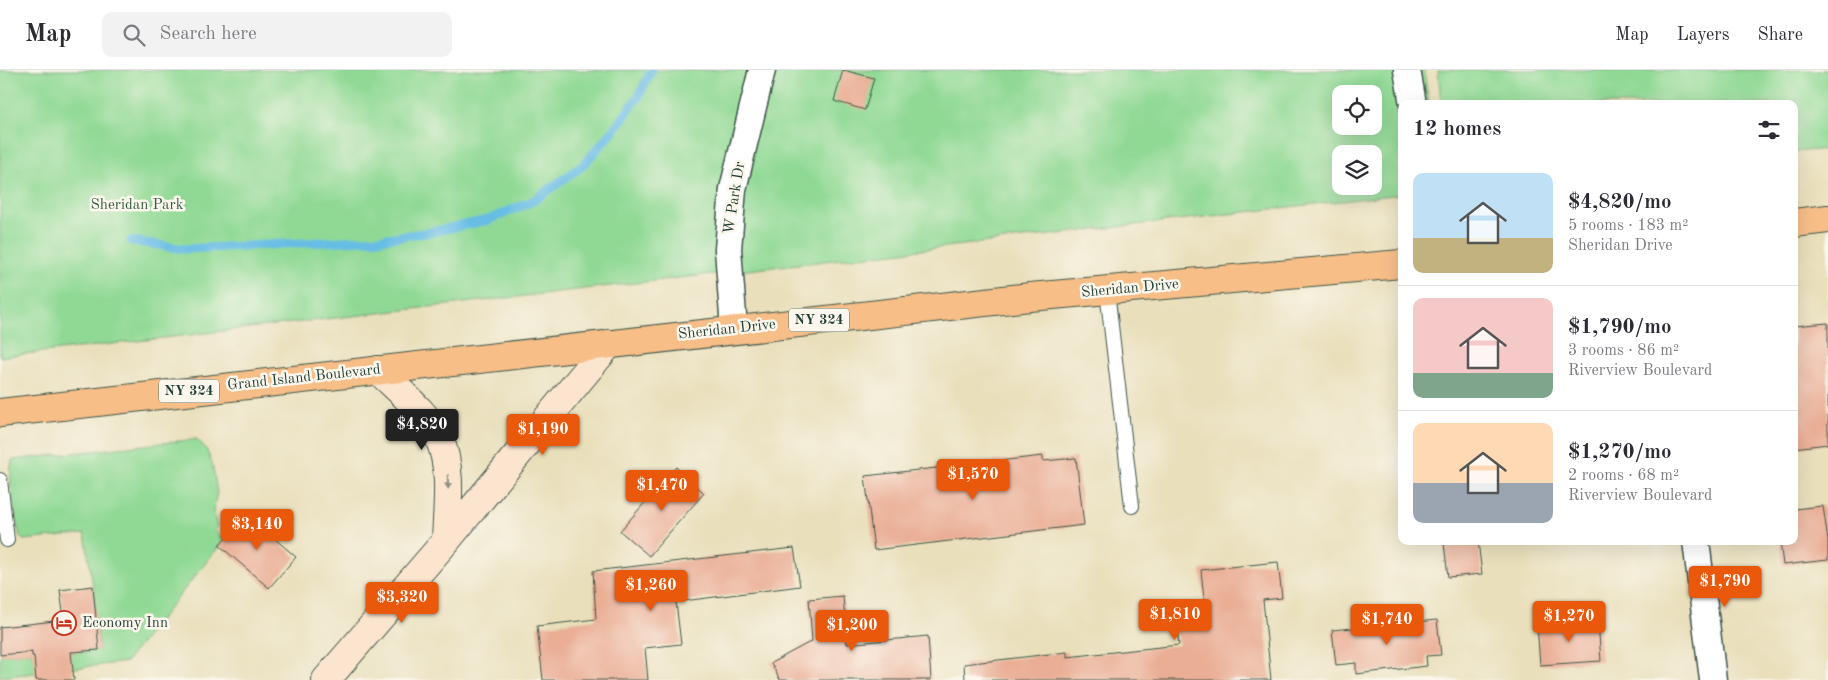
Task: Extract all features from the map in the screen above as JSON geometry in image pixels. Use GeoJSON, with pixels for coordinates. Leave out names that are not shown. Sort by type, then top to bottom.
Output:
{"type":"FeatureCollection","features":[{"type":"Feature","properties":{"kind":"main road"},"geometry":{"type":"LineString","coordinates":[[1798,223],[1828,219]]}},
{"type":"Feature","properties":{"kind":"main road","name":"Sheridan Drive"},"geometry":{"type":"LineString","coordinates":[[609,344],[734,329],[1107,291],[1398,264]]}},
{"type":"Feature","properties":{"kind":"main road"},"geometry":{"type":"LineString","coordinates":[[326,680],[446,540],[609,344]]}},
{"type":"Feature","properties":{"kind":"main road","name":"Grand Island Boulevard"},"geometry":{"type":"LineString","coordinates":[[0,413],[609,344]]}},
{"type":"Feature","properties":{"kind":"main road"},"geometry":{"type":"LineString","coordinates":[[378,370],[422,414],[439,436],[445,454],[448,482],[446,540]]}},
{"type":"Feature","properties":{"kind":"street","name":"W Park Dr"},"geometry":{"type":"LineString","coordinates":[[734,329],[728,249],[734,189],[762,70]]}},
{"type":"Feature","properties":{"kind":"street"},"geometry":{"type":"LineString","coordinates":[[1407,70],[1412,100]]}},
{"type":"Feature","properties":{"kind":"street"},"geometry":{"type":"LineString","coordinates":[[1696,545],[1713,680]]}},
{"type":"Feature","properties":{"kind":"lane"},"geometry":{"type":"LineString","coordinates":[[1107,291],[1132,506]]}},
{"type":"Feature","properties":{"kind":"lane"},"geometry":{"type":"LineString","coordinates":[[0,480],[7,540]]}},
{"type":"Feature","properties":{"kind":"green space","name":"Sheridan Park"},"geometry":{"type":"Polygon","coordinates":[[[0,70],[1424,70],[1428,100],[1398,100],[1398,194],[0,357],[0,70]]]}},
{"type":"Feature","properties":{"kind":"green space"},"geometry":{"type":"Polygon","coordinates":[[[1438,70],[1828,70],[1828,149],[1798,152],[1798,100],[1441,100],[1438,70]]]}},
{"type":"Feature","properties":{"kind":"green space"},"geometry":{"type":"Polygon","coordinates":[[[197,439],[206,449],[212,463],[217,492],[213,512],[217,527],[215,531],[224,540],[126,662],[0,677],[0,655],[32,652],[32,656],[99,650],[93,586],[85,534],[23,540],[20,537],[11,488],[12,460],[197,439]]]}},
{"type":"Feature","properties":{"kind":"building"},"geometry":{"type":"Polygon","coordinates":[[[843,70],[874,78],[865,110],[834,101],[843,70]]]}},
{"type":"Feature","properties":{"kind":"building"},"geometry":{"type":"Polygon","coordinates":[[[1828,323],[1828,444],[1798,448],[1798,326],[1828,323]]]}},
{"type":"Feature","properties":{"kind":"building"},"geometry":{"type":"Polygon","coordinates":[[[1043,456],[1043,461],[1076,458],[1084,525],[874,550],[865,476],[1043,456]]]}},
{"type":"Feature","properties":{"kind":"building"},"geometry":{"type":"Polygon","coordinates":[[[676,467],[704,493],[649,556],[620,531],[676,467]]]}},
{"type":"Feature","properties":{"kind":"building"},"geometry":{"type":"Polygon","coordinates":[[[1823,506],[1828,541],[1828,560],[1783,565],[1780,545],[1798,545],[1798,509],[1823,506]]]}},
{"type":"Feature","properties":{"kind":"building"},"geometry":{"type":"Polygon","coordinates":[[[246,514],[296,557],[269,588],[219,545],[246,514]]]}},
{"type":"Feature","properties":{"kind":"building"},"geometry":{"type":"Polygon","coordinates":[[[1444,545],[1478,545],[1482,574],[1448,577],[1444,545]]]}},
{"type":"Feature","properties":{"kind":"building"},"geometry":{"type":"Polygon","coordinates":[[[794,548],[800,586],[676,602],[681,644],[645,648],[648,680],[543,680],[537,626],[596,619],[593,571],[794,548]]]}},
{"type":"Feature","properties":{"kind":"building"},"geometry":{"type":"Polygon","coordinates":[[[1278,562],[1282,598],[1263,600],[1271,680],[965,680],[964,664],[1067,652],[1067,657],[1179,645],[1176,621],[1206,618],[1201,570],[1278,562]]]}},
{"type":"Feature","properties":{"kind":"building","name":"Economy Inn"},"geometry":{"type":"Polygon","coordinates":[[[93,586],[99,650],[71,652],[74,680],[36,680],[32,652],[0,655],[0,627],[64,620],[60,590],[93,586]]]}},
{"type":"Feature","properties":{"kind":"building"},"geometry":{"type":"Polygon","coordinates":[[[843,596],[847,644],[928,636],[931,680],[780,680],[771,663],[812,641],[809,599],[843,596]]]}},
{"type":"Feature","properties":{"kind":"building"},"geometry":{"type":"Polygon","coordinates":[[[1437,620],[1441,655],[1426,656],[1427,666],[1356,674],[1356,663],[1336,665],[1332,630],[1437,620]]]}},
{"type":"Feature","properties":{"kind":"building"},"geometry":{"type":"Polygon","coordinates":[[[1598,622],[1601,661],[1540,665],[1537,625],[1598,622]]]}},
{"type":"Feature","properties":{"kind":"waterway"},"geometry":{"type":"LineString","coordinates":[[131,241],[185,249],[381,239],[431,232],[488,220],[533,201],[582,166],[614,130],[638,97],[652,70]]}},
{"type":"Feature","properties":{"kind":"place","name":"Economy Inn"},"geometry":{"type":"Point","coordinates":[64,623]}}]}
